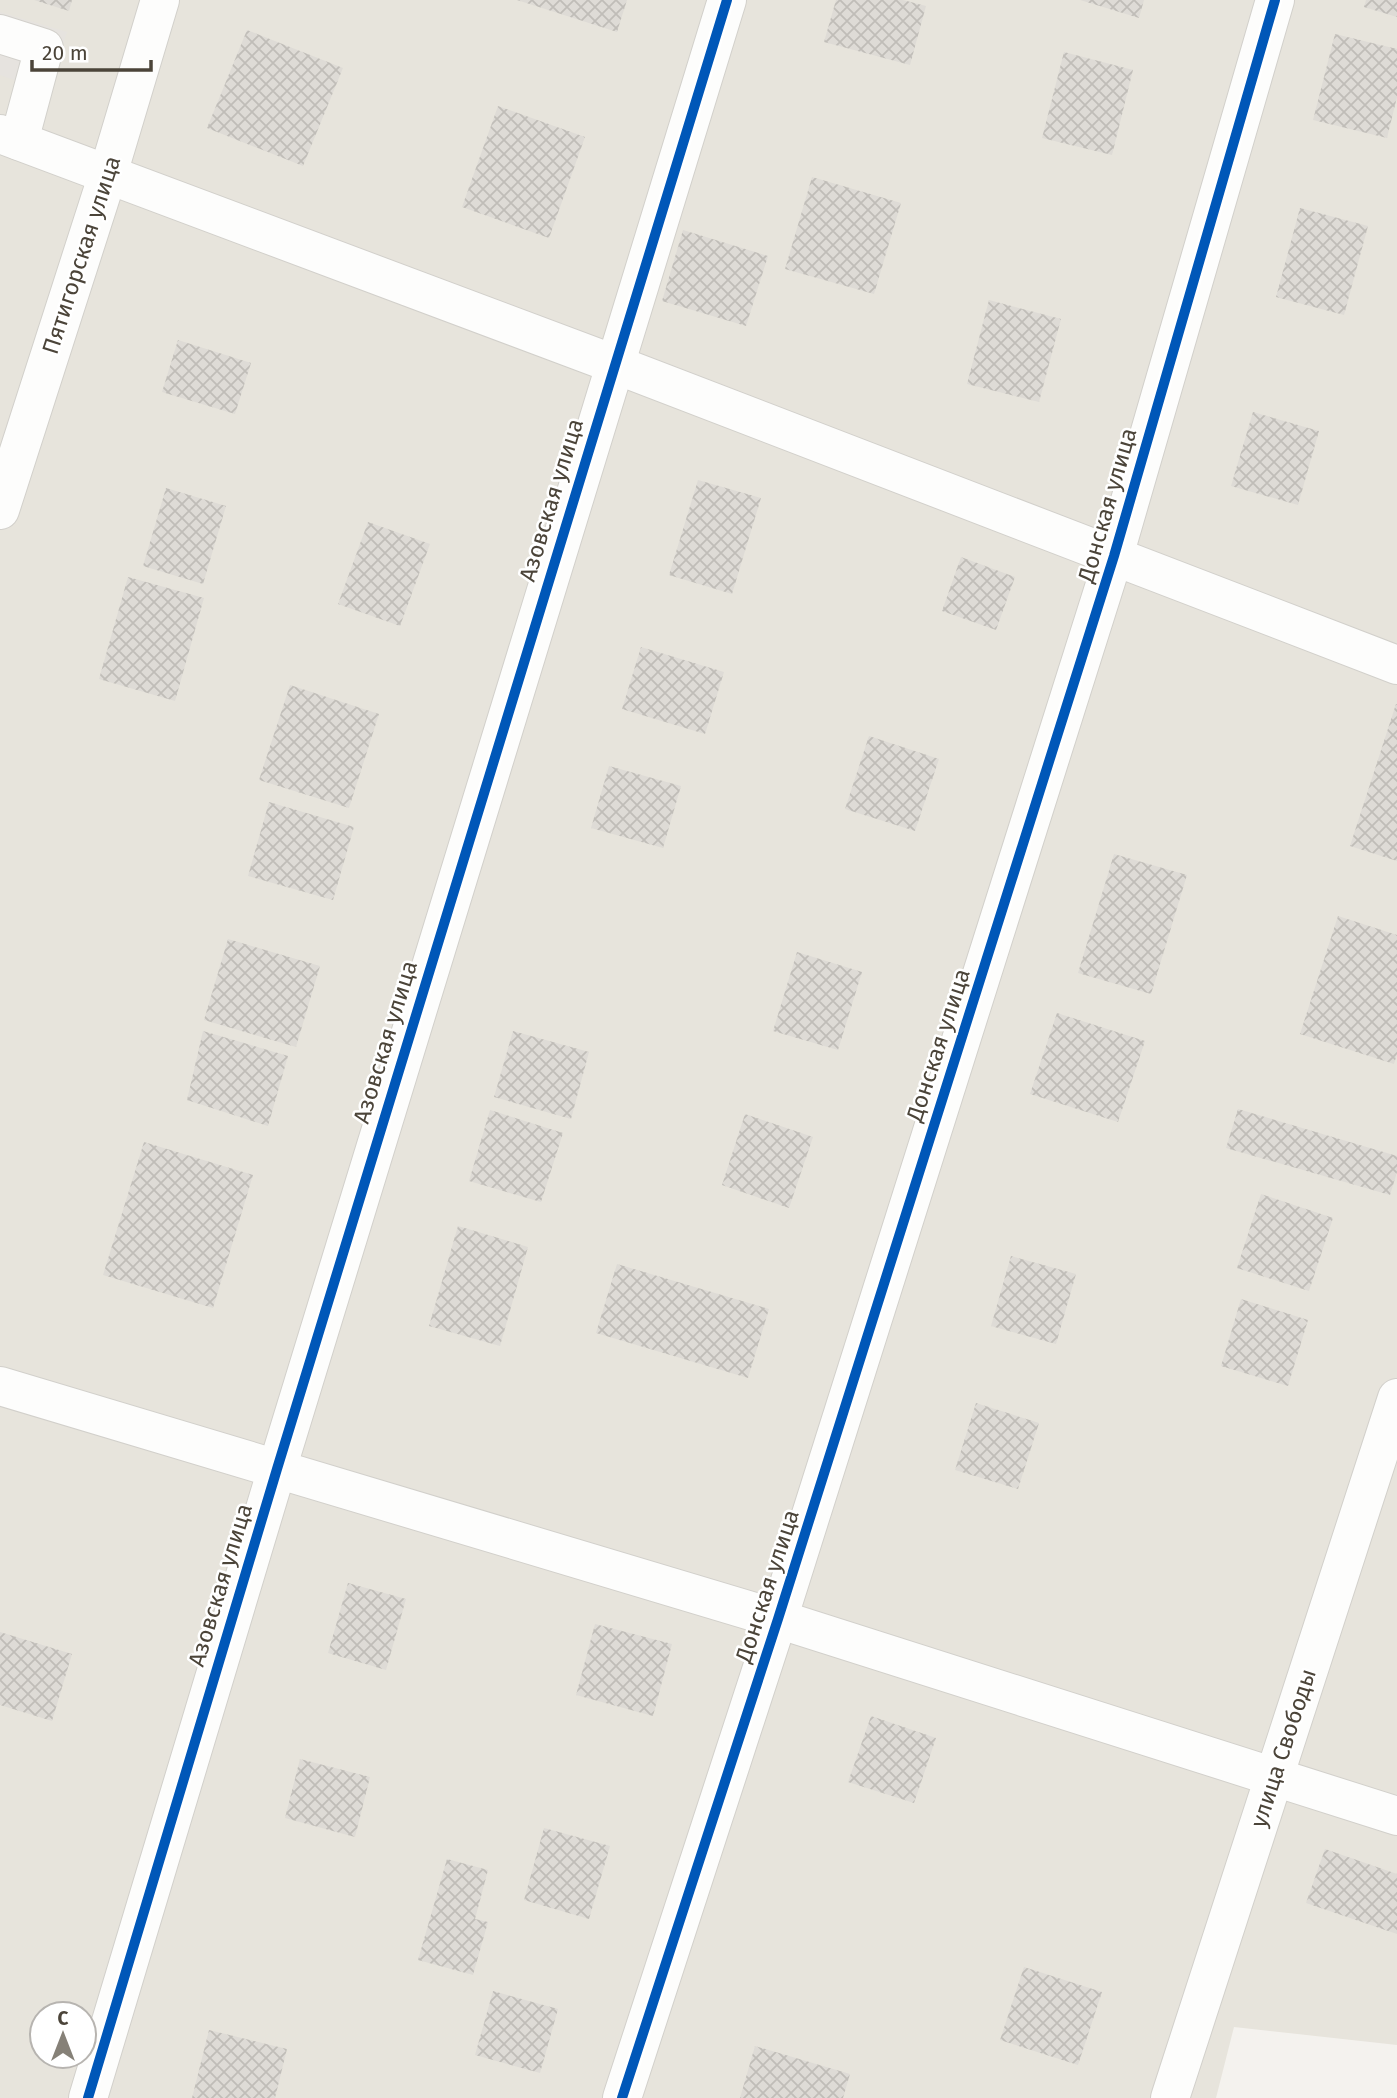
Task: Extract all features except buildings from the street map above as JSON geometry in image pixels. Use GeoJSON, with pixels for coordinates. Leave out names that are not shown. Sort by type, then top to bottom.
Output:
{"type":"FeatureCollection","features":[{"type":"Feature","properties":{"kind":"street","name":"Пятигорская улица"},"geometry":{"type":"LineString","coordinates":[[0,510],[108,174],[160,0]]}},
{"type":"Feature","properties":{"kind":"street","name":"Азовская улица"},"geometry":{"type":"LineString","coordinates":[[88,2098],[277,1469],[727,0]]}},
{"type":"Feature","properties":{"kind":"street","name":"Донская улица"},"geometry":{"type":"LineString","coordinates":[[622,2098],[778,1619],[1114,556],[1275,0]]}},
{"type":"Feature","properties":{"kind":"street"},"geometry":{"type":"LineString","coordinates":[[0,34],[44,48],[10,137],[614,364],[1397,665]]}},
{"type":"Feature","properties":{"kind":"street"},"geometry":{"type":"LineString","coordinates":[[0,1386],[778,1619],[1397,1816]]}},
{"type":"Feature","properties":{"kind":"street","name":"улица Свободы"},"geometry":{"type":"LineString","coordinates":[[1170,2098],[1397,1398]]}},
{"type":"Feature","properties":{"kind":"shaded area"},"geometry":{"type":"Polygon","coordinates":[[[0,0],[1397,0],[1397,2045],[1234,2027],[1216,2098],[0,2098],[0,0]]]}},
{"type":"Feature","properties":{"kind":"shaded area"},"geometry":{"type":"Polygon","coordinates":[[[0,12],[67,32],[47,92],[0,75],[0,12]]]}},
{"type":"Feature","properties":{"kind":"cycle path"},"geometry":{"type":"LineString","coordinates":[[88,2098],[277,1469],[727,0]]}},
{"type":"Feature","properties":{"kind":"cycle path"},"geometry":{"type":"LineString","coordinates":[[622,2098],[778,1619],[1114,556],[1275,0]]}}]}
